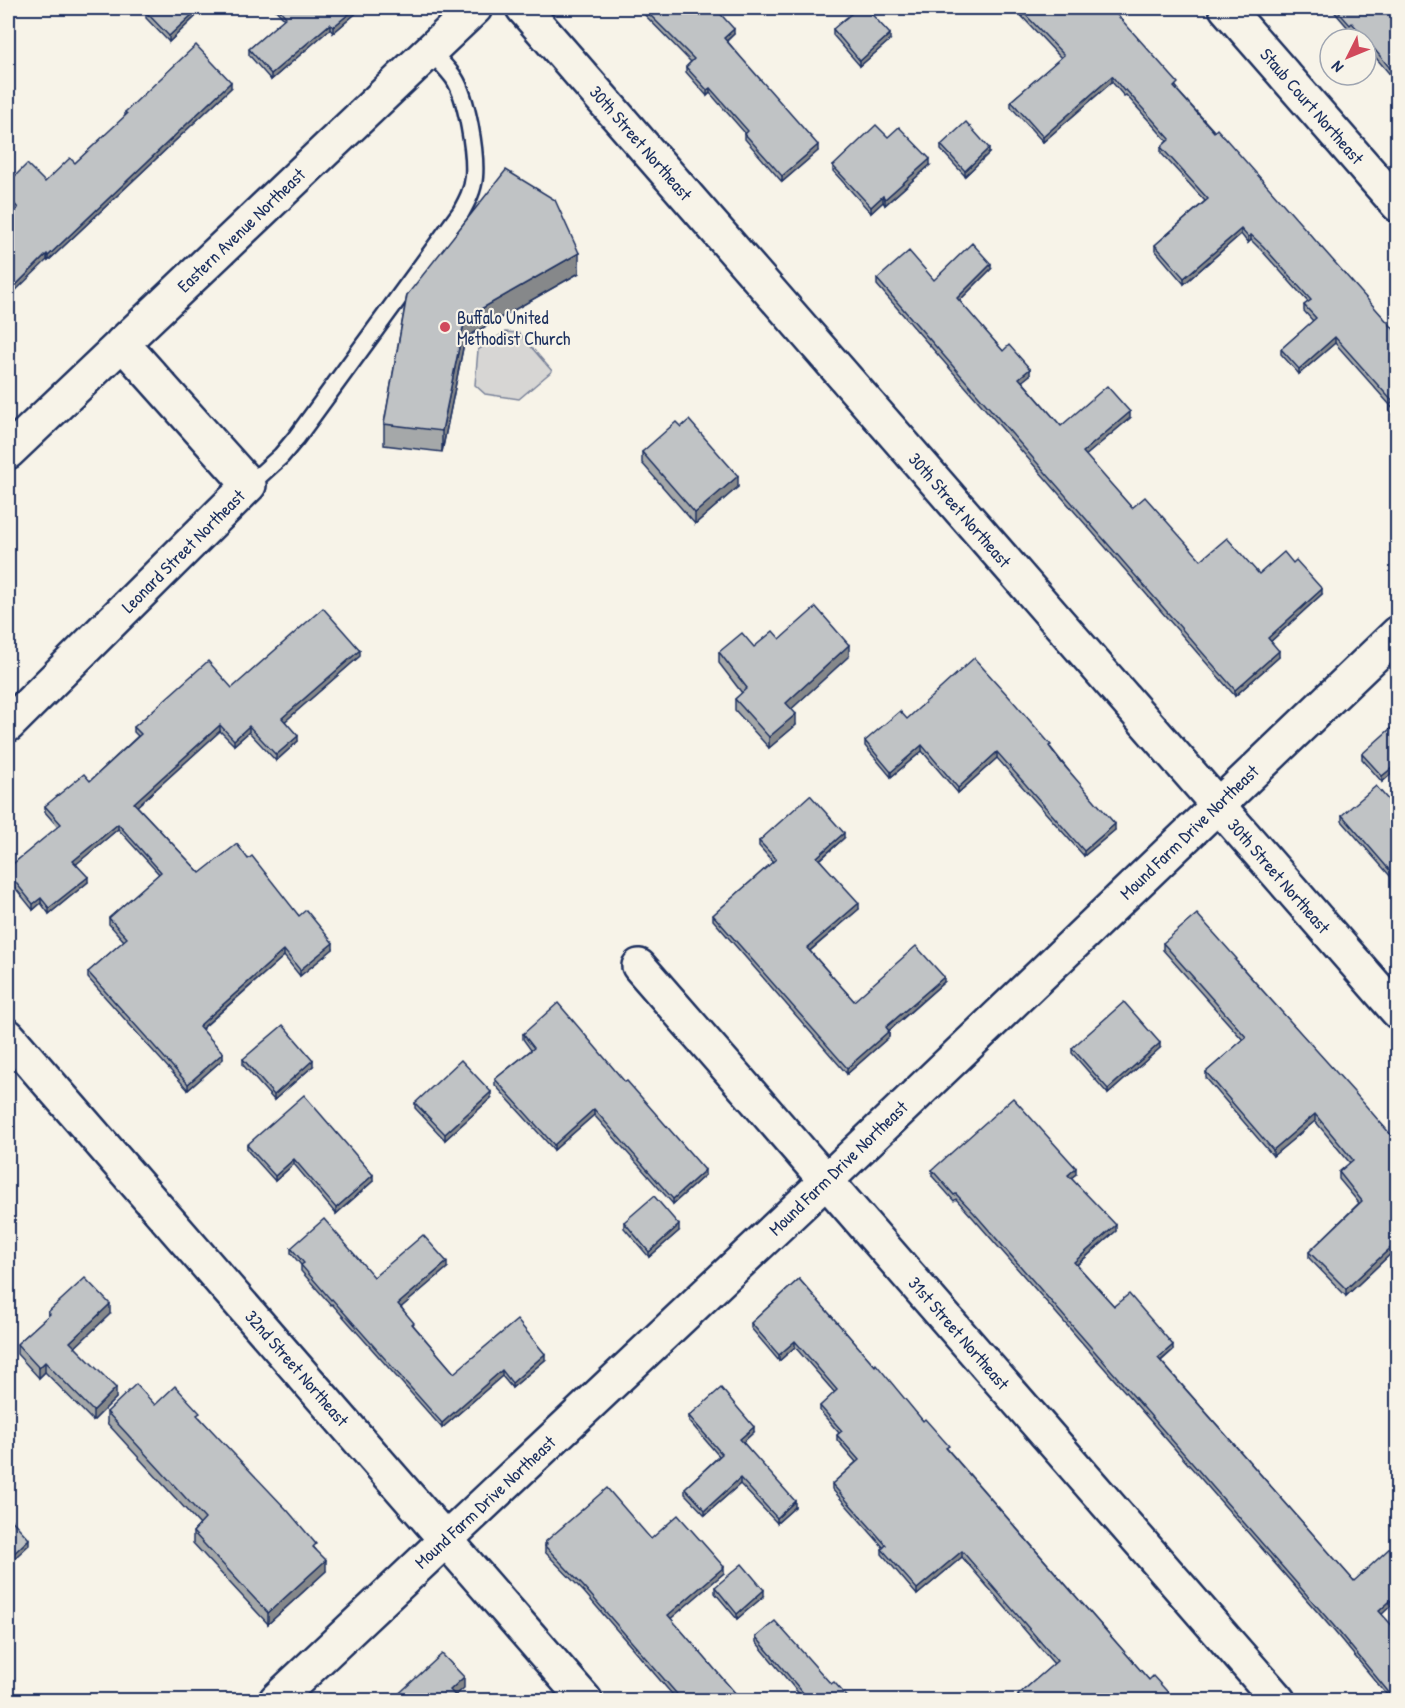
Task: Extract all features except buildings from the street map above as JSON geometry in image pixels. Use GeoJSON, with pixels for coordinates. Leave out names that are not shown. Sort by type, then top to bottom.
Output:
{"type":"FeatureCollection","features":[{"type":"Feature","properties":{"kind":"street","name":"Eastern Avenue Northeast"},"geometry":{"type":"LineString","coordinates":[[8,452],[475,8]]}},
{"type":"Feature","properties":{"kind":"street","name":"30th Street Northeast"},"geometry":{"type":"LineString","coordinates":[[523,8],[1398,1012]]}},
{"type":"Feature","properties":{"kind":"street","name":"Staub Court Northeast"},"geometry":{"type":"LineString","coordinates":[[1226,8],[1398,205]]}},
{"type":"Feature","properties":{"kind":"street","name":"Leonard Street Northeast"},"geometry":{"type":"LineString","coordinates":[[8,725],[249,485],[122,343]]}},
{"type":"Feature","properties":{"kind":"street","name":"Mound Farm Drive Northeast"},"geometry":{"type":"LineString","coordinates":[[276,1701],[827,1180],[1398,633]]}},
{"type":"Feature","properties":{"kind":"street","name":"31st Street Northeast"},"geometry":{"type":"LineString","coordinates":[[639,966],[1278,1701]]}},
{"type":"Feature","properties":{"kind":"street","name":"32nd Street Northeast"},"geometry":{"type":"LineString","coordinates":[[8,1036],[446,1538],[585,1701]]}},
{"type":"Feature","properties":{"kind":"lane"},"geometry":{"type":"LineString","coordinates":[[249,485],[281,456],[296,438],[461,212],[469,196],[474,179],[475,161],[465,109],[455,80],[430,50]]}},
{"type":"Feature","properties":{"kind":"shaded area"},"geometry":{"type":"Polygon","coordinates":[[[505,332],[519,333],[552,371],[519,399],[485,394],[475,385],[478,350],[505,332]]]}},
{"type":"Feature","properties":{"kind":"place","name":"Buffalo United Methodist Church"},"geometry":{"type":"Point","coordinates":[445,327]}}]}
